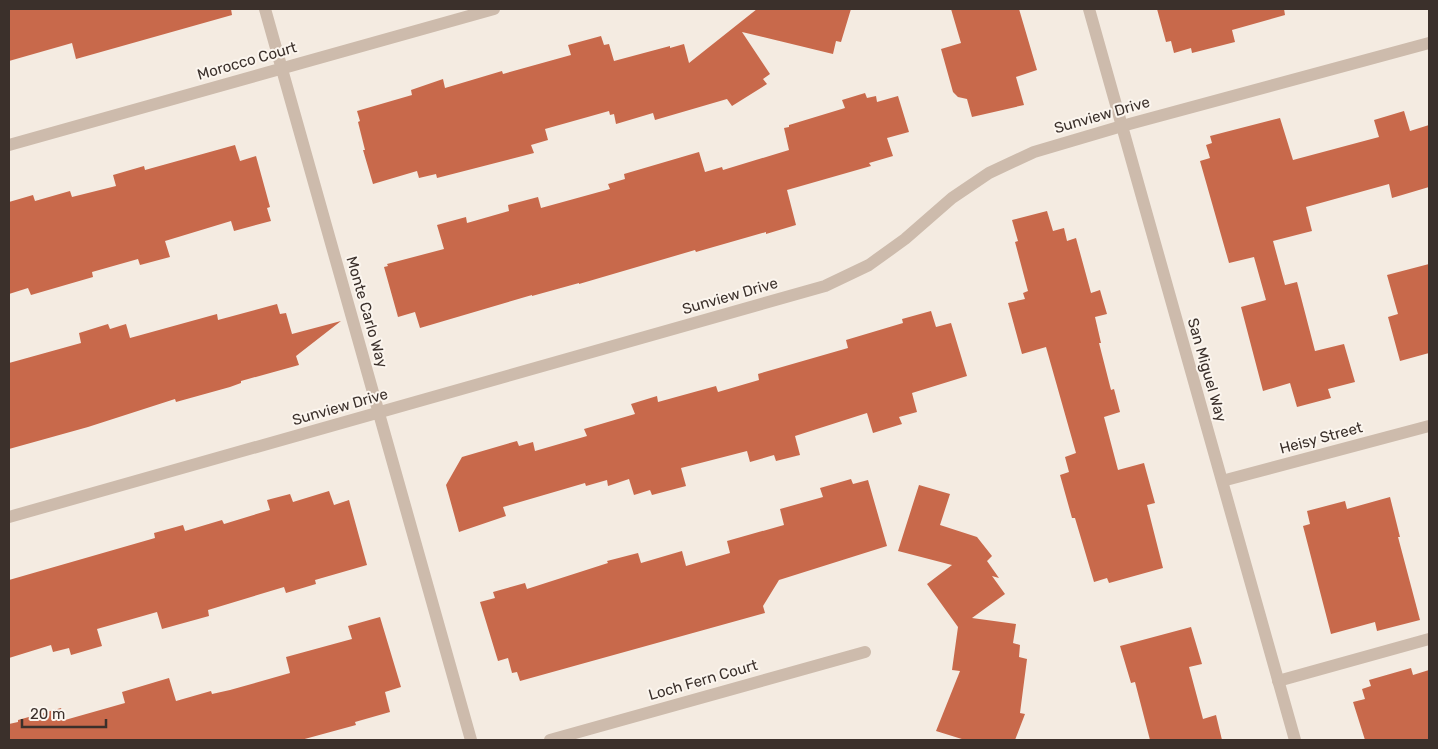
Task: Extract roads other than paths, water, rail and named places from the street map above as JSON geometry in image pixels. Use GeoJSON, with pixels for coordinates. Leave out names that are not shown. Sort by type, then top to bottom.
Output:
{"type":"FeatureCollection","features":[{"type":"Feature","properties":{"kind":"street","name":"Monte Carlo Way"},"geometry":{"type":"LineString","coordinates":[[264,9],[471,740]]}},
{"type":"Feature","properties":{"kind":"street","name":"Morocco Court"},"geometry":{"type":"LineString","coordinates":[[9,145],[494,9]]}},
{"type":"Feature","properties":{"kind":"street","name":"San Miguel Way"},"geometry":{"type":"LineString","coordinates":[[1088,9],[1295,740]]}},
{"type":"Feature","properties":{"kind":"street","name":"Sunview Drive"},"geometry":{"type":"LineString","coordinates":[[9,517],[825,286],[869,265],[905,239],[952,198],[989,173],[1034,152],[1122,126],[1429,43]]}},
{"type":"Feature","properties":{"kind":"street","name":"Heisy Street"},"geometry":{"type":"LineString","coordinates":[[1222,481],[1429,426]]}},
{"type":"Feature","properties":{"kind":"street"},"geometry":{"type":"LineString","coordinates":[[1278,681],[1429,639]]}},
{"type":"Feature","properties":{"kind":"street","name":"Loch Fern Court"},"geometry":{"type":"LineString","coordinates":[[550,740],[865,652]]}}]}
